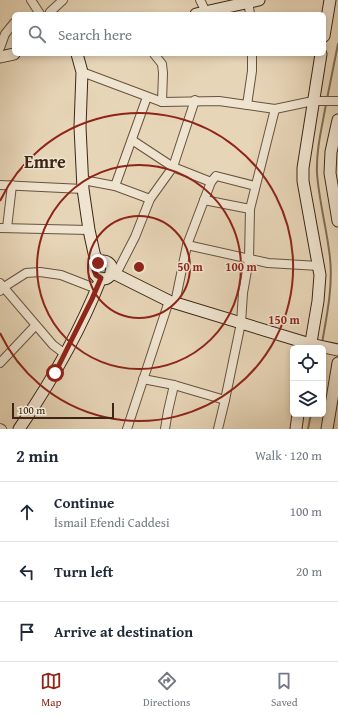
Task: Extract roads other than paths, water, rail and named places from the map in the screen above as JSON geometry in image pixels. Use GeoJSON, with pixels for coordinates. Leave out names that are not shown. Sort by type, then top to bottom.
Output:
{"type":"FeatureCollection","features":[{"type":"Feature","properties":{"kind":"street"},"geometry":{"type":"LineString","coordinates":[[30,0],[39,12]]}},
{"type":"Feature","properties":{"kind":"street"},"geometry":{"type":"LineString","coordinates":[[49,12],[63,0]]}},
{"type":"Feature","properties":{"kind":"street"},"geometry":{"type":"LineString","coordinates":[[200,0],[201,12]]}},
{"type":"Feature","properties":{"kind":"street"},"geometry":{"type":"LineString","coordinates":[[326,24],[330,0]]}},
{"type":"Feature","properties":{"kind":"street"},"geometry":{"type":"LineString","coordinates":[[205,12],[252,1],[250,12]]}},
{"type":"Feature","properties":{"kind":"street"},"geometry":{"type":"LineString","coordinates":[[0,26],[6,34]]}},
{"type":"Feature","properties":{"kind":"street"},"geometry":{"type":"LineString","coordinates":[[0,48],[6,34],[12,26]]}},
{"type":"Feature","properties":{"kind":"street"},"geometry":{"type":"LineString","coordinates":[[0,57],[12,54]]}},
{"type":"Feature","properties":{"kind":"street"},"geometry":{"type":"LineString","coordinates":[[78,56],[82,72],[80,127],[83,184],[89,230],[94,253],[98,263]]}},
{"type":"Feature","properties":{"kind":"street"},"geometry":{"type":"LineString","coordinates":[[156,56],[162,64],[162,102]]}},
{"type":"Feature","properties":{"kind":"street"},"geometry":{"type":"LineString","coordinates":[[247,105],[252,71],[252,56]]}},
{"type":"Feature","properties":{"kind":"street"},"geometry":{"type":"LineString","coordinates":[[313,345],[319,291],[319,266],[303,174],[303,160],[316,101],[321,56]]}},
{"type":"Feature","properties":{"kind":"street"},"geometry":{"type":"LineString","coordinates":[[82,72],[162,102],[195,100],[219,101],[275,109],[316,101],[336,101]]}},
{"type":"Feature","properties":{"kind":"street"},"geometry":{"type":"LineString","coordinates":[[115,186],[147,97]]}},
{"type":"Feature","properties":{"kind":"street"},"geometry":{"type":"LineString","coordinates":[[195,100],[173,167],[150,199],[136,237],[114,273],[107,278],[101,278],[96,275],[94,270],[98,263],[103,261],[108,263],[114,273],[172,302],[310,345]]}},
{"type":"Feature","properties":{"kind":"street"},"geometry":{"type":"LineString","coordinates":[[218,429],[241,323],[242,293],[249,259],[250,209],[275,109]]}},
{"type":"Feature","properties":{"kind":"street"},"geometry":{"type":"LineString","coordinates":[[338,120],[331,152],[330,173],[338,221]]}},
{"type":"Feature","properties":{"kind":"street"},"geometry":{"type":"LineString","coordinates":[[132,140],[173,167],[211,182]]}},
{"type":"Feature","properties":{"kind":"street"},"geometry":{"type":"LineString","coordinates":[[126,429],[172,302],[187,245],[211,182],[216,176],[255,186]]}},
{"type":"Feature","properties":{"kind":"street"},"geometry":{"type":"LineString","coordinates":[[0,185],[83,184],[115,186],[150,199]]}},
{"type":"Feature","properties":{"kind":"street"},"geometry":{"type":"LineString","coordinates":[[12,185],[4,228],[89,230]]}},
{"type":"Feature","properties":{"kind":"street"},"geometry":{"type":"LineString","coordinates":[[204,200],[250,209]]}},
{"type":"Feature","properties":{"kind":"street"},"geometry":{"type":"LineString","coordinates":[[187,245],[268,263],[319,266]]}},
{"type":"Feature","properties":{"kind":"street"},"geometry":{"type":"LineString","coordinates":[[66,354],[53,346],[1,287],[26,273],[40,272],[62,275],[97,289]]}},
{"type":"Feature","properties":{"kind":"street"},"geometry":{"type":"LineString","coordinates":[[19,429],[66,354],[101,278]]}},
{"type":"Feature","properties":{"kind":"street"},"geometry":{"type":"LineString","coordinates":[[0,363],[35,326]]}},
{"type":"Feature","properties":{"kind":"street"},"geometry":{"type":"LineString","coordinates":[[327,429],[338,363]]}},
{"type":"Feature","properties":{"kind":"street"},"geometry":{"type":"LineString","coordinates":[[143,379],[225,400]]}},
{"type":"Feature","properties":{"kind":"street"},"geometry":{"type":"LineString","coordinates":[[165,429],[174,386]]}},
{"type":"Feature","properties":{"kind":"street"},"geometry":{"type":"LineString","coordinates":[[296,429],[298,417]]}},
{"type":"Feature","properties":{"kind":"waterway"},"geometry":{"type":"LineString","coordinates":[[327,99],[338,44]]}},
{"type":"Feature","properties":{"kind":"waterway"},"geometry":{"type":"LineString","coordinates":[[322,343],[329,300],[331,269],[329,247],[318,184],[317,156],[326,104]]}},
{"type":"Feature","properties":{"kind":"waterway"},"geometry":{"type":"LineString","coordinates":[[308,429],[310,417]]}},
{"type":"Feature","properties":{"kind":"district","name":"Emre"},"geometry":{"type":"Point","coordinates":[45,161]}}]}
